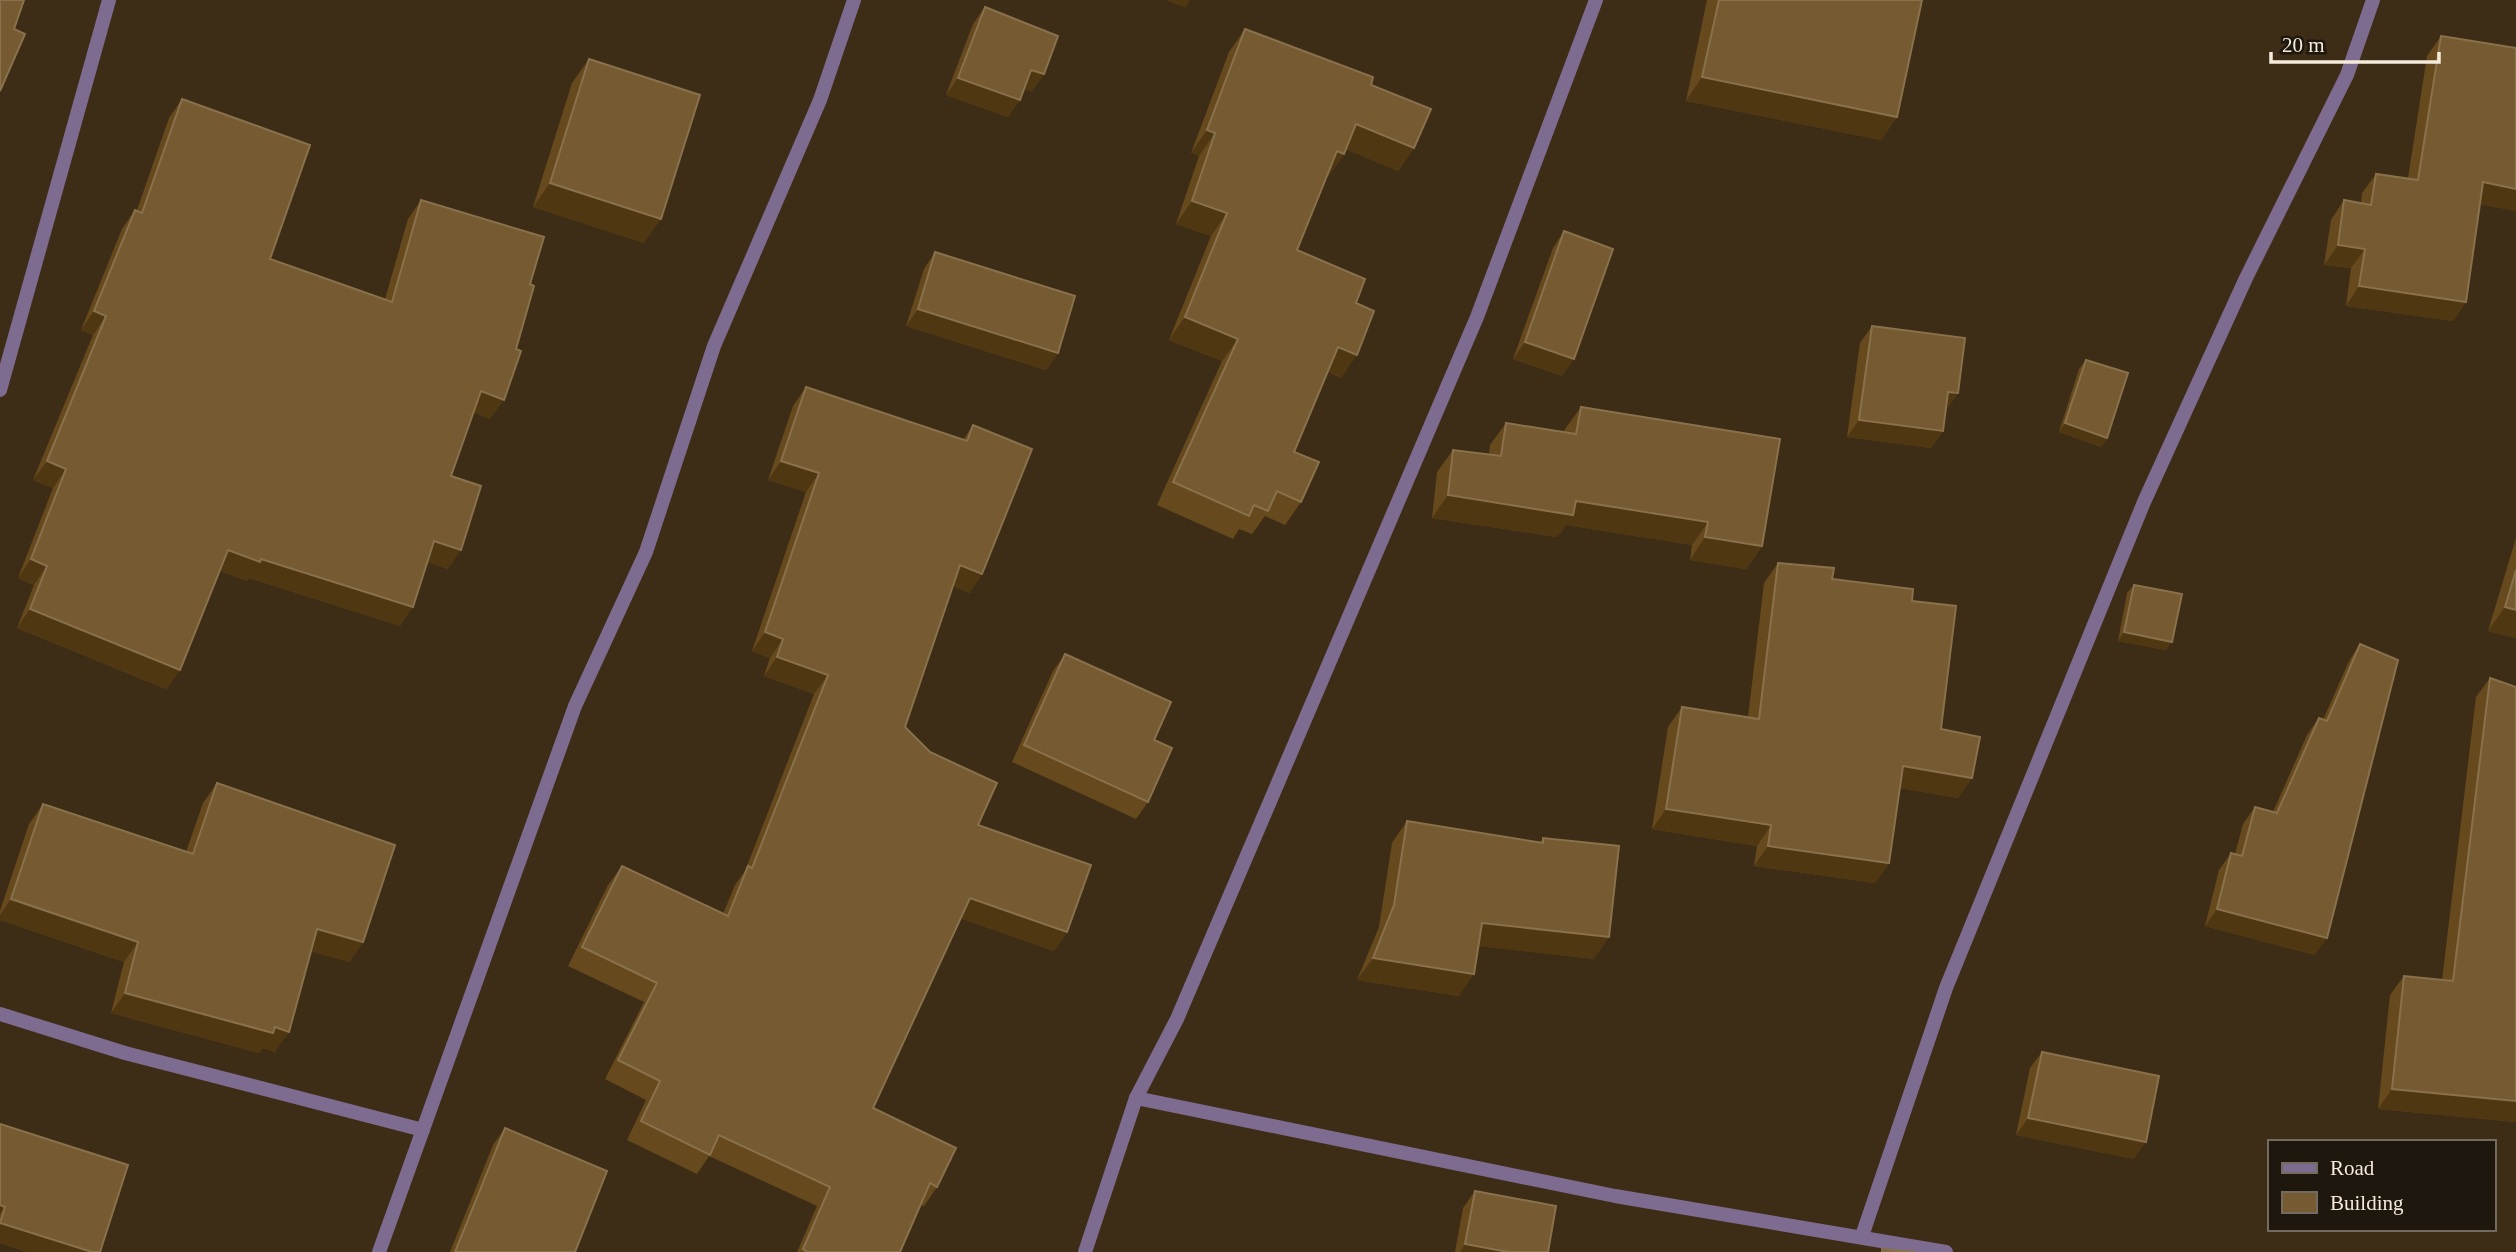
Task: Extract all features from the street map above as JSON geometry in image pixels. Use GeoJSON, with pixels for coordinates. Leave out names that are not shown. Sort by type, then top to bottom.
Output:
{"type":"FeatureCollection","features":[{"type":"Feature","properties":{"kind":"street"},"geometry":{"type":"LineString","coordinates":[[0,390],[109,0]]}},
{"type":"Feature","properties":{"kind":"street"},"geometry":{"type":"LineString","coordinates":[[379,1252],[575,706],[646,552],[715,346],[820,100],[854,0]]}},
{"type":"Feature","properties":{"kind":"street"},"geometry":{"type":"LineString","coordinates":[[1085,1252],[1136,1098],[1177,1019],[1477,317],[1596,0]]}},
{"type":"Feature","properties":{"kind":"street"},"geometry":{"type":"LineString","coordinates":[[1862,1236],[1946,988],[2144,502],[2246,278],[2347,75],[2373,0]]}},
{"type":"Feature","properties":{"kind":"street"},"geometry":{"type":"LineString","coordinates":[[0,1014],[125,1054],[424,1130]]}},
{"type":"Feature","properties":{"kind":"street"},"geometry":{"type":"LineString","coordinates":[[1136,1098],[1602,1194],[1947,1252]]}},
{"type":"Feature","properties":{"kind":"building"},"geometry":{"type":"Polygon","coordinates":[[[0,0],[24,0],[14,29],[25,34],[0,91],[0,0]]]}},
{"type":"Feature","properties":{"kind":"building"},"geometry":{"type":"Polygon","coordinates":[[[1719,0],[1922,0],[1897,117],[1702,77],[1719,0]]]}},
{"type":"Feature","properties":{"kind":"building"},"geometry":{"type":"Polygon","coordinates":[[[985,7],[1058,36],[1044,74],[1031,70],[1020,100],[958,78],[985,7]]]}},
{"type":"Feature","properties":{"kind":"building"},"geometry":{"type":"Polygon","coordinates":[[[1245,29],[1373,77],[1371,85],[1431,109],[1414,148],[1356,124],[1344,154],[1337,151],[1297,250],[1365,279],[1356,303],[1374,311],[1357,355],[1338,347],[1294,452],[1319,462],[1301,502],[1277,491],[1268,511],[1254,505],[1249,516],[1173,482],[1238,339],[1185,317],[1227,213],[1192,201],[1215,133],[1207,130],[1245,29]]]}},
{"type":"Feature","properties":{"kind":"building"},"geometry":{"type":"Polygon","coordinates":[[[2441,36],[2516,48],[2516,189],[2483,182],[2466,302],[2359,286],[2365,249],[2338,245],[2344,200],[2371,205],[2376,174],[2418,180],[2441,36]]]}},
{"type":"Feature","properties":{"kind":"building"},"geometry":{"type":"Polygon","coordinates":[[[589,59],[700,95],[661,219],[550,183],[589,59]]]}},
{"type":"Feature","properties":{"kind":"building"},"geometry":{"type":"Polygon","coordinates":[[[182,99],[310,145],[270,259],[392,302],[421,200],[544,237],[530,284],[534,286],[516,349],[521,351],[504,400],[481,391],[451,476],[481,486],[461,550],[434,541],[413,607],[228,550],[180,670],[30,609],[47,566],[31,559],[66,469],[47,461],[106,316],[94,311],[135,210],[142,213],[182,99]]]}},
{"type":"Feature","properties":{"kind":"building"},"geometry":{"type":"Polygon","coordinates":[[[1564,231],[1613,249],[1574,359],[1525,342],[1564,231]]]}},
{"type":"Feature","properties":{"kind":"building"},"geometry":{"type":"Polygon","coordinates":[[[935,252],[1075,296],[1058,353],[918,309],[935,252]]]}},
{"type":"Feature","properties":{"kind":"building"},"geometry":{"type":"Polygon","coordinates":[[[1872,326],[1965,338],[1958,393],[1948,392],[1943,431],[1859,420],[1872,326]]]}},
{"type":"Feature","properties":{"kind":"building"},"geometry":{"type":"Polygon","coordinates":[[[2086,360],[2128,373],[2107,438],[2065,423],[2086,360]]]}},
{"type":"Feature","properties":{"kind":"building"},"geometry":{"type":"Polygon","coordinates":[[[806,387],[967,441],[973,425],[1032,449],[982,574],[960,565],[905,727],[930,752],[997,783],[978,825],[1091,865],[1067,932],[970,898],[873,1108],[956,1148],[937,1187],[930,1183],[900,1252],[806,1252],[803,1249],[830,1187],[719,1135],[710,1155],[641,1121],[660,1081],[618,1060],[657,983],[582,947],[622,866],[728,916],[748,866],[752,868],[828,675],[777,657],[783,639],[765,632],[819,473],[781,461],[806,387]]]}},
{"type":"Feature","properties":{"kind":"building"},"geometry":{"type":"Polygon","coordinates":[[[1581,407],[1780,439],[1762,546],[1705,537],[1708,522],[1576,501],[1573,515],[1448,495],[1453,450],[1501,456],[1506,423],[1576,434],[1581,407]]]}},
{"type":"Feature","properties":{"kind":"building"},"geometry":{"type":"Polygon","coordinates":[[[1778,563],[1834,568],[1832,579],[1913,589],[1912,601],[1956,606],[1941,729],[1980,737],[1972,778],[1903,766],[1889,863],[1768,846],[1771,825],[1666,809],[1682,707],[1759,719],[1778,563]]]}},
{"type":"Feature","properties":{"kind":"building"},"geometry":{"type":"Polygon","coordinates":[[[2516,570],[2516,610],[2505,607],[2516,570]]]}},
{"type":"Feature","properties":{"kind":"building"},"geometry":{"type":"Polygon","coordinates":[[[2134,585],[2182,594],[2172,642],[2124,632],[2134,585]]]}},
{"type":"Feature","properties":{"kind":"building"},"geometry":{"type":"Polygon","coordinates":[[[2360,644],[2398,660],[2327,938],[2217,909],[2231,853],[2242,856],[2255,807],[2277,813],[2319,718],[2327,721],[2360,644]]]}},
{"type":"Feature","properties":{"kind":"building"},"geometry":{"type":"Polygon","coordinates":[[[1065,654],[1171,702],[1154,740],[1172,748],[1148,802],[1024,745],[1065,654]]]}},
{"type":"Feature","properties":{"kind":"building"},"geometry":{"type":"Polygon","coordinates":[[[2490,678],[2516,687],[2516,1101],[2392,1089],[2404,976],[2453,981],[2490,678]]]}},
{"type":"Feature","properties":{"kind":"building"},"geometry":{"type":"Polygon","coordinates":[[[217,783],[395,845],[363,942],[317,929],[289,1032],[275,1027],[273,1033],[125,993],[138,942],[11,899],[43,804],[193,854],[217,783]]]}},
{"type":"Feature","properties":{"kind":"building"},"geometry":{"type":"Polygon","coordinates":[[[1407,821],[1543,843],[1543,838],[1619,846],[1609,937],[1482,923],[1474,974],[1373,958],[1394,905],[1407,821]]]}},
{"type":"Feature","properties":{"kind":"building"},"geometry":{"type":"Polygon","coordinates":[[[2042,1052],[2159,1076],[2146,1142],[2028,1118],[2042,1052]]]}},
{"type":"Feature","properties":{"kind":"building"},"geometry":{"type":"Polygon","coordinates":[[[0,1124],[128,1165],[100,1252],[92,1252],[0,1223],[5,1207],[0,1205],[0,1124]]]}},
{"type":"Feature","properties":{"kind":"building"},"geometry":{"type":"Polygon","coordinates":[[[505,1128],[607,1171],[575,1252],[455,1252],[505,1128]]]}},
{"type":"Feature","properties":{"kind":"building"},"geometry":{"type":"Polygon","coordinates":[[[1475,1191],[1556,1206],[1548,1252],[1508,1252],[1465,1244],[1475,1191]]]}},
{"type":"Feature","properties":{"kind":"building"},"geometry":{"type":"Polygon","coordinates":[[[1882,1249],[1915,1252],[1882,1252],[1882,1249]]]}}]}
